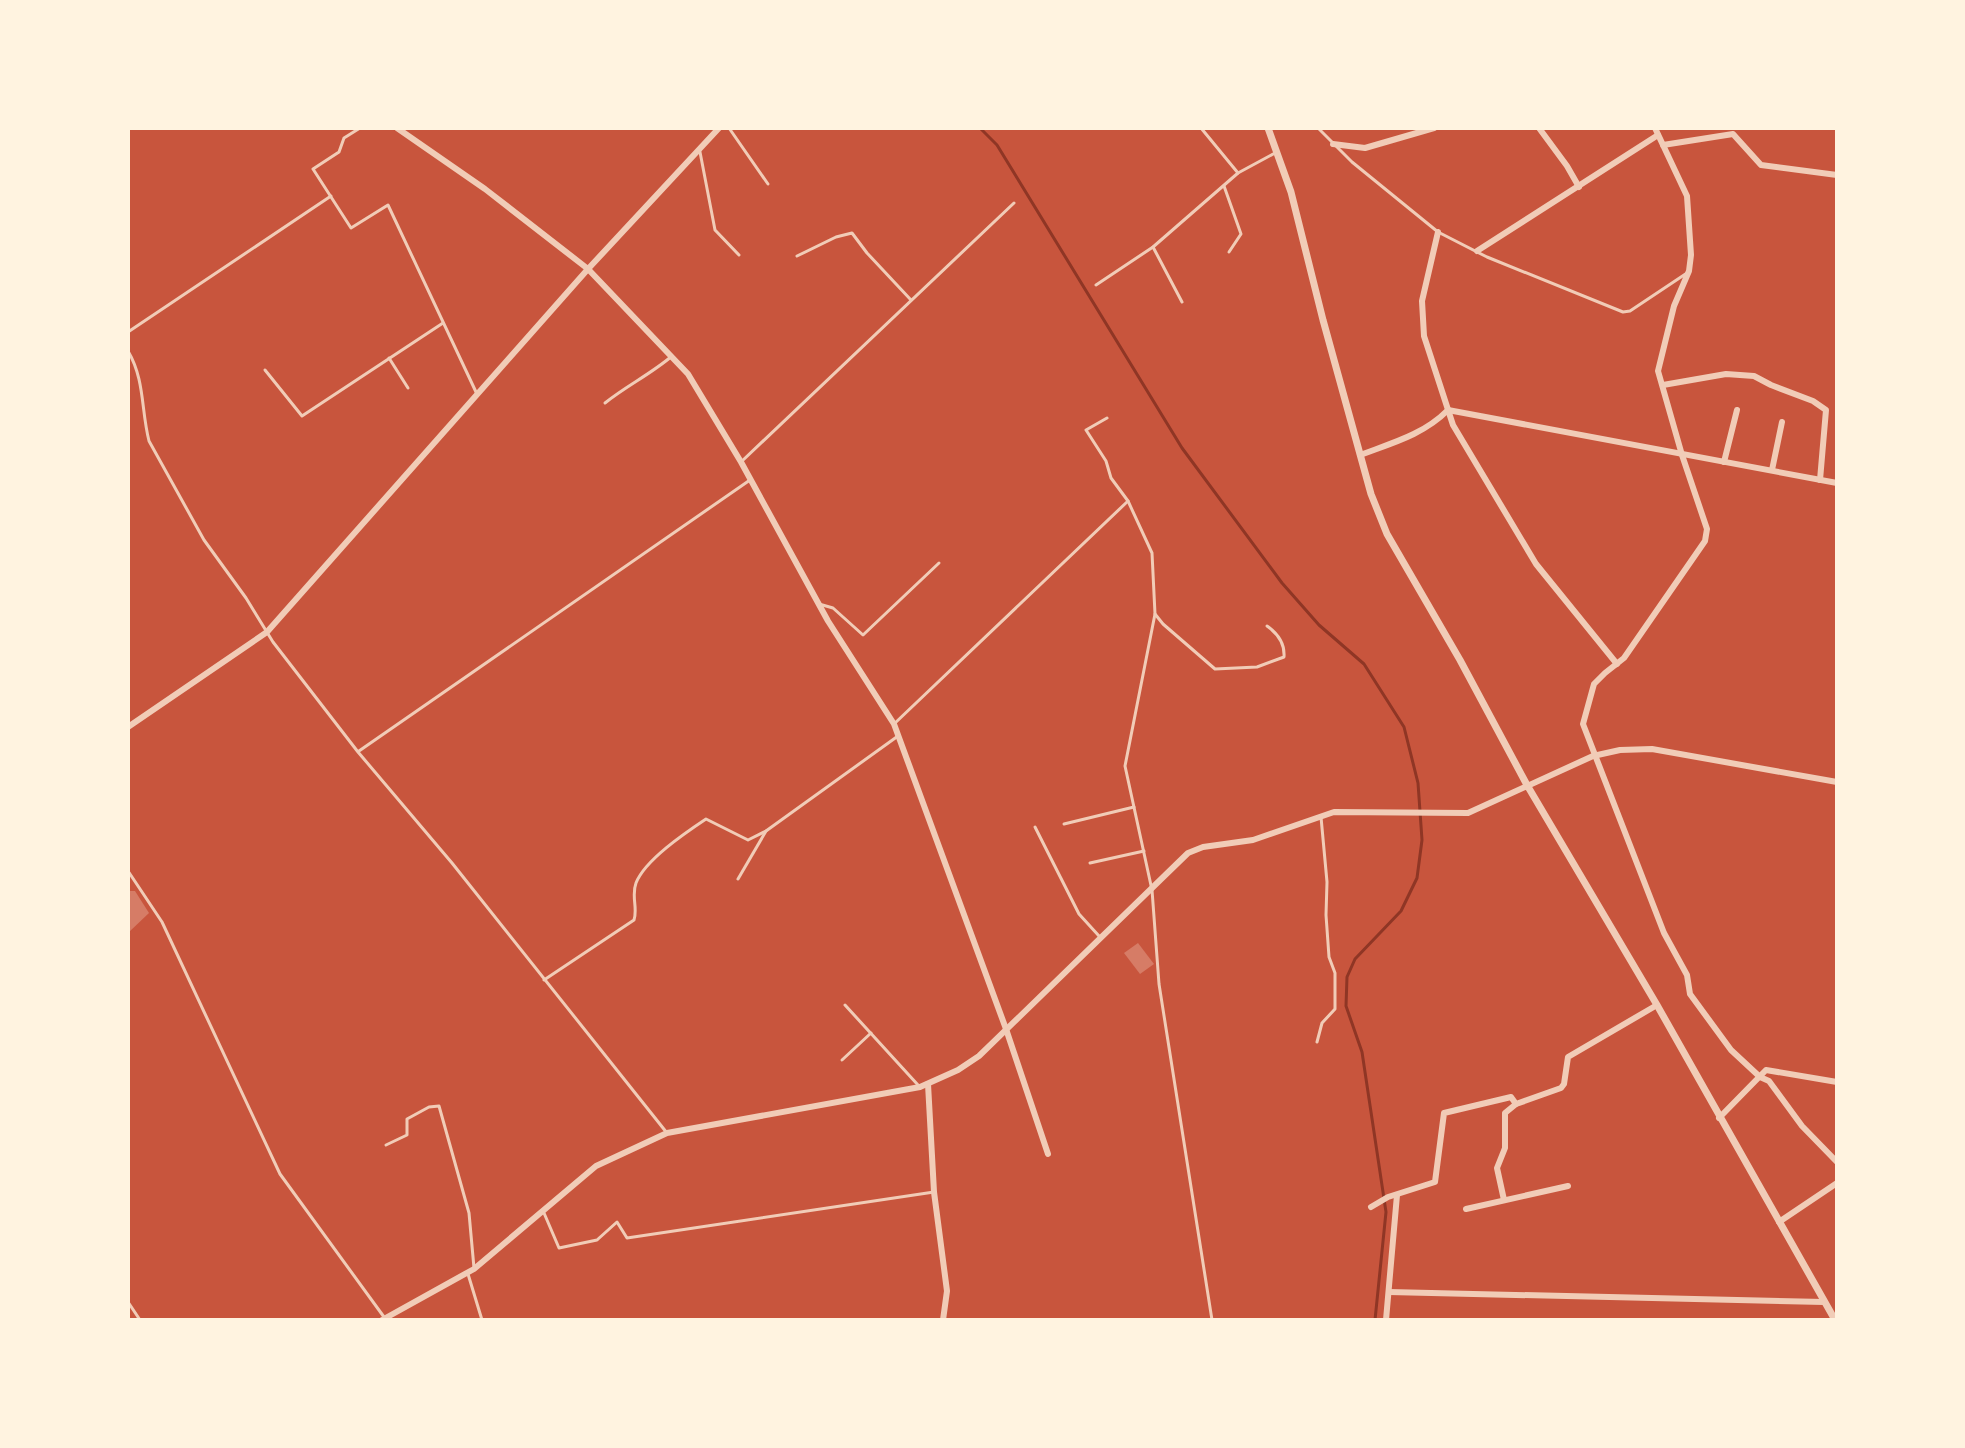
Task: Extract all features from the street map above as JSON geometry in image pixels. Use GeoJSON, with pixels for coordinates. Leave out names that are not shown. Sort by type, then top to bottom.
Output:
{"type":"FeatureCollection","features":[{"type":"Feature","properties":{"kind":"street"},"geometry":{"type":"LineString","coordinates":[[397,128],[472,180],[588,269],[688,374],[741,462],[819,604],[894,724],[1006,1029],[1048,1154]]}},
{"type":"Feature","properties":{"kind":"street"},"geometry":{"type":"LineString","coordinates":[[128,727],[267,632],[588,269],[700,152],[719,128]]}},
{"type":"Feature","properties":{"kind":"street"},"geometry":{"type":"LineString","coordinates":[[1268,128],[1291,192],[1371,494],[1387,534],[1527,785],[1657,1005],[1835,1320]]}},
{"type":"Feature","properties":{"kind":"street"},"geometry":{"type":"LineString","coordinates":[[1333,144],[1365,148],[1434,128]]}},
{"type":"Feature","properties":{"kind":"street"},"geometry":{"type":"LineString","coordinates":[[1539,128],[1579,187]]}},
{"type":"Feature","properties":{"kind":"street"},"geometry":{"type":"LineString","coordinates":[[1477,251],[1579,187],[1656,132],[1687,196],[1691,255],[1689,271],[1674,306],[1658,371],[1707,529],[1705,541],[1624,658],[1594,684],[1583,724],[1664,933],[1687,975],[1690,994],[1731,1050],[1760,1077],[1769,1081],[1802,1126],[1837,1162]]}},
{"type":"Feature","properties":{"kind":"street"},"geometry":{"type":"LineString","coordinates":[[1663,145],[1733,134],[1761,165],[1837,175]]}},
{"type":"Feature","properties":{"kind":"street"},"geometry":{"type":"LineString","coordinates":[[1438,232],[1422,301],[1424,336],[1460,439],[1536,564],[1617,664]]}},
{"type":"Feature","properties":{"kind":"street"},"geometry":{"type":"LineString","coordinates":[[1663,385],[1726,374],[1754,376],[1813,401],[1826,410],[1820,480]]}},
{"type":"Feature","properties":{"kind":"street"},"geometry":{"type":"LineString","coordinates":[[1360,455],[1410,437],[1433,425],[1448,410]]}},
{"type":"Feature","properties":{"kind":"street"},"geometry":{"type":"LineString","coordinates":[[1448,410],[1837,483]]}},
{"type":"Feature","properties":{"kind":"street"},"geometry":{"type":"LineString","coordinates":[[1724,462],[1737,410]]}},
{"type":"Feature","properties":{"kind":"street"},"geometry":{"type":"LineString","coordinates":[[1772,470],[1782,422]]}},
{"type":"Feature","properties":{"kind":"street"},"geometry":{"type":"LineString","coordinates":[[384,1320],[471,1270],[596,1166],[667,1133],[924,1086],[958,1070],[979,1056],[1188,853],[1203,847],[1253,840],[1334,812],[1468,813],[1593,756],[1620,750],[1652,749],[1837,782]]}},
{"type":"Feature","properties":{"kind":"street"},"geometry":{"type":"LineString","coordinates":[[1504,1200],[1497,1168],[1505,1148],[1505,1113],[1516,1104],[1561,1088],[1568,1057],[1657,1005]]}},
{"type":"Feature","properties":{"kind":"street"},"geometry":{"type":"LineString","coordinates":[[1719,1118],[1766,1070],[1837,1082]]}},
{"type":"Feature","properties":{"kind":"street"},"geometry":{"type":"LineString","coordinates":[[924,1086],[947,1291],[943,1320]]}},
{"type":"Feature","properties":{"kind":"street"},"geometry":{"type":"LineString","coordinates":[[1371,1207],[1388,1197],[1435,1182],[1444,1113],[1511,1097],[1516,1104]]}},
{"type":"Feature","properties":{"kind":"street"},"geometry":{"type":"LineString","coordinates":[[1779,1222],[1837,1183]]}},
{"type":"Feature","properties":{"kind":"street"},"geometry":{"type":"LineString","coordinates":[[1466,1209],[1568,1186]]}},
{"type":"Feature","properties":{"kind":"street"},"geometry":{"type":"LineString","coordinates":[[1386,1320],[1397,1195]]}},
{"type":"Feature","properties":{"kind":"street"},"geometry":{"type":"LineString","coordinates":[[1389,1292],[1824,1302]]}},
{"type":"Feature","properties":{"kind":"lane"},"geometry":{"type":"LineString","coordinates":[[360,128],[344,138],[339,152],[313,169],[351,228],[388,205],[478,395]]}},
{"type":"Feature","properties":{"kind":"lane"},"geometry":{"type":"LineString","coordinates":[[729,128],[768,184]]}},
{"type":"Feature","properties":{"kind":"lane"},"geometry":{"type":"LineString","coordinates":[[1201,128],[1238,173]]}},
{"type":"Feature","properties":{"kind":"lane"},"geometry":{"type":"LineString","coordinates":[[1318,128],[1377,183],[1438,232],[1623,312],[1630,311],[1689,271]]}},
{"type":"Feature","properties":{"kind":"lane"},"geometry":{"type":"LineString","coordinates":[[700,152],[715,230],[739,255]]}},
{"type":"Feature","properties":{"kind":"lane"},"geometry":{"type":"LineString","coordinates":[[1096,285],[1153,247],[1238,173],[1275,153]]}},
{"type":"Feature","properties":{"kind":"lane"},"geometry":{"type":"LineString","coordinates":[[1224,186],[1241,234],[1229,252]]}},
{"type":"Feature","properties":{"kind":"lane"},"geometry":{"type":"LineString","coordinates":[[128,332],[331,196]]}},
{"type":"Feature","properties":{"kind":"lane"},"geometry":{"type":"LineString","coordinates":[[741,462],[1014,203]]}},
{"type":"Feature","properties":{"kind":"lane"},"geometry":{"type":"LineString","coordinates":[[797,256],[836,237],[852,233],[911,300]]}},
{"type":"Feature","properties":{"kind":"lane"},"geometry":{"type":"LineString","coordinates":[[1153,247],[1182,302]]}},
{"type":"Feature","properties":{"kind":"lane"},"geometry":{"type":"LineString","coordinates":[[265,370],[302,416],[444,323]]}},
{"type":"Feature","properties":{"kind":"lane"},"geometry":{"type":"LineString","coordinates":[[128,351],[136,364],[143,389],[149,441],[204,540],[267,632],[358,752],[452,863],[667,1133]]}},
{"type":"Feature","properties":{"kind":"lane"},"geometry":{"type":"LineString","coordinates":[[605,403],[672,356]]}},
{"type":"Feature","properties":{"kind":"lane"},"geometry":{"type":"LineString","coordinates":[[389,358],[408,388]]}},
{"type":"Feature","properties":{"kind":"lane"},"geometry":{"type":"LineString","coordinates":[[1107,418],[1086,430],[1106,461],[1111,478],[1128,501],[1152,553],[1155,614],[1125,766],[1152,890],[1159,984],[1212,1320]]}},
{"type":"Feature","properties":{"kind":"lane"},"geometry":{"type":"LineString","coordinates":[[358,752],[750,480]]}},
{"type":"Feature","properties":{"kind":"lane"},"geometry":{"type":"LineString","coordinates":[[894,724],[1128,501]]}},
{"type":"Feature","properties":{"kind":"lane"},"geometry":{"type":"LineString","coordinates":[[819,604],[833,608],[863,635],[939,563]]}},
{"type":"Feature","properties":{"kind":"lane"},"geometry":{"type":"LineString","coordinates":[[1155,614],[1215,669],[1257,667],[1284,657],[1285,650],[1277,633],[1267,626]]}},
{"type":"Feature","properties":{"kind":"lane"},"geometry":{"type":"LineString","coordinates":[[544,980],[634,920],[633,894],[637,880],[650,863],[706,819],[748,840],[766,831],[898,736]]}},
{"type":"Feature","properties":{"kind":"lane"},"geometry":{"type":"LineString","coordinates":[[1064,824],[1134,807]]}},
{"type":"Feature","properties":{"kind":"lane"},"geometry":{"type":"LineString","coordinates":[[1317,1042],[1322,1023],[1335,1009],[1335,973],[1329,957],[1321,817]]}},
{"type":"Feature","properties":{"kind":"lane"},"geometry":{"type":"LineString","coordinates":[[1035,827],[1079,914],[1101,939]]}},
{"type":"Feature","properties":{"kind":"lane"},"geometry":{"type":"LineString","coordinates":[[738,879],[766,831]]}},
{"type":"Feature","properties":{"kind":"lane"},"geometry":{"type":"LineString","coordinates":[[1090,863],[1144,851]]}},
{"type":"Feature","properties":{"kind":"lane"},"geometry":{"type":"LineString","coordinates":[[128,871],[162,922],[280,1174],[384,1320]]}},
{"type":"Feature","properties":{"kind":"lane"},"geometry":{"type":"LineString","coordinates":[[845,1005],[924,1086]]}},
{"type":"Feature","properties":{"kind":"lane"},"geometry":{"type":"LineString","coordinates":[[842,1060],[871,1033]]}},
{"type":"Feature","properties":{"kind":"lane"},"geometry":{"type":"LineString","coordinates":[[386,1145],[407,1135],[407,1119],[429,1107],[439,1106],[469,1213],[471,1270],[482,1320]]}},
{"type":"Feature","properties":{"kind":"lane"},"geometry":{"type":"LineString","coordinates":[[543,1212],[559,1248],[597,1240],[617,1222],[627,1238],[934,1192]]}},
{"type":"Feature","properties":{"kind":"lane"},"geometry":{"type":"LineString","coordinates":[[128,1302],[140,1320]]}},
{"type":"Feature","properties":{"kind":"building"},"geometry":{"type":"Polygon","coordinates":[[[128,891],[135,891],[149,913],[128,933],[128,891]]]}},
{"type":"Feature","properties":{"kind":"building"},"geometry":{"type":"Polygon","coordinates":[[[1138,943],[1154,964],[1140,974],[1124,953],[1138,943]]]}},
{"type":"Feature","properties":{"kind":"waterway"},"geometry":{"type":"LineString","coordinates":[[980,128],[997,145],[1182,448],[1282,583],[1319,625],[1364,664],[1404,727],[1418,783],[1422,840],[1417,878],[1401,911],[1355,959],[1347,977],[1346,1006],[1362,1052],[1386,1212],[1375,1320]]}}]}
